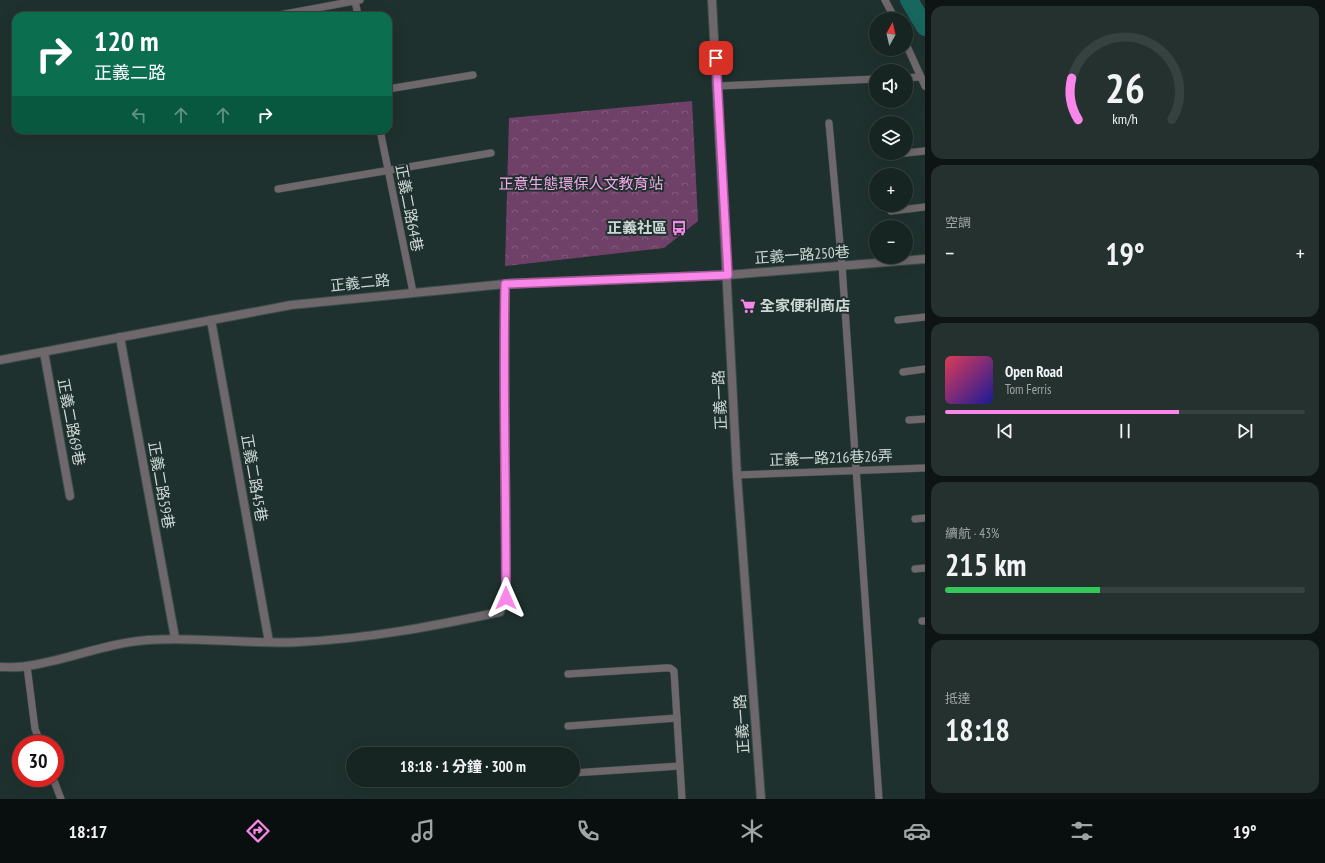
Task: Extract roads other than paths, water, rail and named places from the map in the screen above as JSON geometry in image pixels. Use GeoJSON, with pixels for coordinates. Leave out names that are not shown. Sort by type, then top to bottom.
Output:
{"type":"FeatureCollection","features":[{"type":"Feature","properties":{"kind":"street","name":"正義一路"},"geometry":{"type":"LineString","coordinates":[[712,0],[728,275],[737,475],[761,799]]}},
{"type":"Feature","properties":{"kind":"street","name":"正義一路250巷"},"geometry":{"type":"LineString","coordinates":[[728,275],[925,260]]}},
{"type":"Feature","properties":{"kind":"street","name":"正義二路"},"geometry":{"type":"LineString","coordinates":[[0,360],[291,305],[505,284],[728,275]]}},
{"type":"Feature","properties":{"kind":"street"},"geometry":{"type":"LineString","coordinates":[[0,667],[27,666],[124,642],[175,638],[299,642],[368,635],[451,623],[500,612],[506,598],[506,477],[503,380],[505,284]]}},
{"type":"Feature","properties":{"kind":"street","name":"正義二路45巷"},"geometry":{"type":"LineString","coordinates":[[211,320],[269,642]]}},
{"type":"Feature","properties":{"kind":"street","name":"正義二路59巷"},"geometry":{"type":"LineString","coordinates":[[120,337],[175,638]]}},
{"type":"Feature","properties":{"kind":"street","name":"正義二路69巷"},"geometry":{"type":"LineString","coordinates":[[44,352],[70,496]]}},
{"type":"Feature","properties":{"kind":"lane"},"geometry":{"type":"LineString","coordinates":[[295,12],[357,0],[358,12]]}},
{"type":"Feature","properties":{"kind":"lane"},"geometry":{"type":"LineString","coordinates":[[885,0],[891,12]]}},
{"type":"Feature","properties":{"kind":"lane"},"geometry":{"type":"LineString","coordinates":[[911,56],[925,86]]}},
{"type":"Feature","properties":{"kind":"lane"},"geometry":{"type":"LineString","coordinates":[[392,88],[473,75]]}},
{"type":"Feature","properties":{"kind":"lane"},"geometry":{"type":"LineString","coordinates":[[913,78],[920,77]]}},
{"type":"Feature","properties":{"kind":"lane"},"geometry":{"type":"LineString","coordinates":[[718,86],[869,79]]}},
{"type":"Feature","properties":{"kind":"lane"},"geometry":{"type":"LineString","coordinates":[[829,123],[842,266],[879,799]]}},
{"type":"Feature","properties":{"kind":"lane","name":"正義二路64巷"},"geometry":{"type":"LineString","coordinates":[[381,134],[412,292]]}},
{"type":"Feature","properties":{"kind":"lane"},"geometry":{"type":"LineString","coordinates":[[913,152],[925,151]]}},
{"type":"Feature","properties":{"kind":"lane"},"geometry":{"type":"LineString","coordinates":[[278,189],[491,153]]}},
{"type":"Feature","properties":{"kind":"lane"},"geometry":{"type":"LineString","coordinates":[[913,208],[925,207]]}},
{"type":"Feature","properties":{"kind":"lane"},"geometry":{"type":"LineString","coordinates":[[898,320],[925,318]]}},
{"type":"Feature","properties":{"kind":"lane"},"geometry":{"type":"LineString","coordinates":[[903,372],[925,369]]}},
{"type":"Feature","properties":{"kind":"lane"},"geometry":{"type":"LineString","coordinates":[[909,420],[925,419]]}},
{"type":"Feature","properties":{"kind":"lane","name":"正義一路216巷26弄"},"geometry":{"type":"LineString","coordinates":[[737,475],[925,468]]}},
{"type":"Feature","properties":{"kind":"lane"},"geometry":{"type":"LineString","coordinates":[[915,519],[925,518]]}},
{"type":"Feature","properties":{"kind":"lane"},"geometry":{"type":"LineString","coordinates":[[915,569],[925,568]]}},
{"type":"Feature","properties":{"kind":"lane"},"geometry":{"type":"LineString","coordinates":[[27,666],[37,735]]}},
{"type":"Feature","properties":{"kind":"lane"},"geometry":{"type":"LineString","coordinates":[[568,674],[670,668],[674,672],[682,799]]}},
{"type":"Feature","properties":{"kind":"lane"},"geometry":{"type":"LineString","coordinates":[[568,726],[677,718]]}},
{"type":"Feature","properties":{"kind":"lane"},"geometry":{"type":"LineString","coordinates":[[580,773],[680,766]]}},
{"type":"Feature","properties":{"kind":"lane"},"geometry":{"type":"LineString","coordinates":[[56,787],[61,799]]}},
{"type":"Feature","properties":{"kind":"waterway"},"geometry":{"type":"LineString","coordinates":[[909,0],[925,27]]}},
{"type":"Feature","properties":{"kind":"place","name":"正義社區"},"geometry":{"type":"Point","coordinates":[679,228]}},
{"type":"Feature","properties":{"kind":"place","name":"全家便利商店"},"geometry":{"type":"Point","coordinates":[748,306]}},
{"type":"Feature","properties":{"kind":"park label","name":"正意生態環保人文教育站"},"geometry":{"type":"Point","coordinates":[581,184]}}]}
